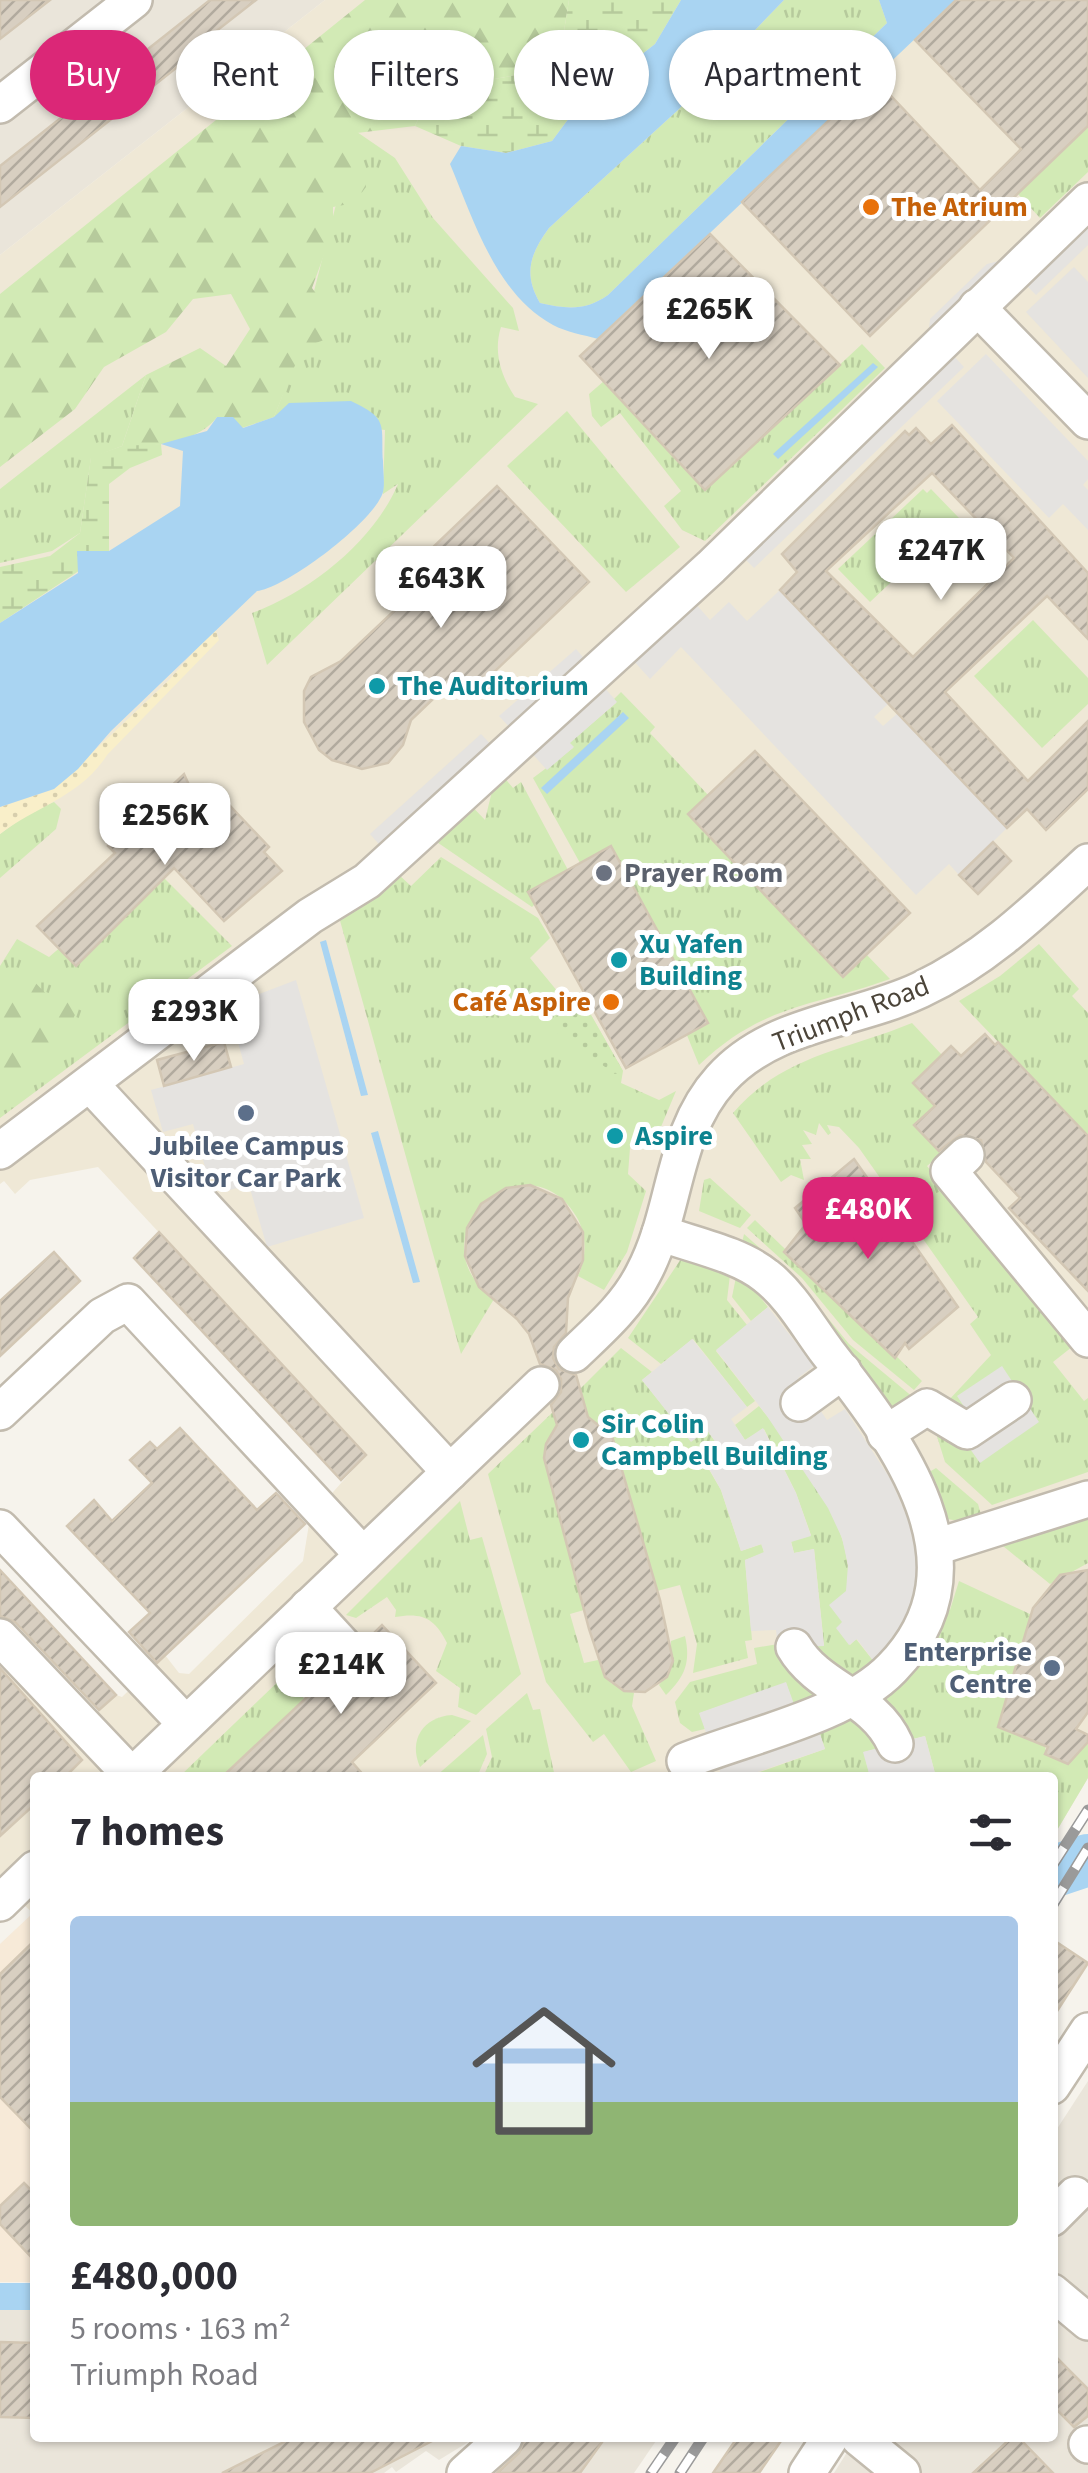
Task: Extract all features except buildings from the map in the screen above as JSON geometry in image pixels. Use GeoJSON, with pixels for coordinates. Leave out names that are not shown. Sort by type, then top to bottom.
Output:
{"type":"FeatureCollection","features":[{"type":"Feature","properties":{"kind":"street"},"geometry":{"type":"LineString","coordinates":[[0,106],[134,0]]}},
{"type":"Feature","properties":{"kind":"street"},"geometry":{"type":"LineString","coordinates":[[0,1151],[310,916],[366,881],[698,579],[1088,201]]}},
{"type":"Feature","properties":{"kind":"street"},"geometry":{"type":"LineString","coordinates":[[977,307],[1088,421]]}},
{"type":"Feature","properties":{"kind":"street","name":"Triumph Road"},"geometry":{"type":"LineString","coordinates":[[574,1354],[634,1290],[660,1233],[686,1134],[703,1102],[733,1067],[777,1038],[893,1002],[968,964],[1011,933],[1088,862]]}},
{"type":"Feature","properties":{"kind":"street"},"geometry":{"type":"LineString","coordinates":[[92,1085],[450,1472]]}},
{"type":"Feature","properties":{"kind":"street"},"geometry":{"type":"LineString","coordinates":[[966,1155],[949,1171],[1042,1268]]}},
{"type":"Feature","properties":{"kind":"street"},"geometry":{"type":"LineString","coordinates":[[996,1185],[987,1194],[1088,1339]]}},
{"type":"Feature","properties":{"kind":"street"},"geometry":{"type":"LineString","coordinates":[[660,1233],[766,1276],[842,1371],[885,1434],[919,1493],[936,1547],[933,1602],[914,1640],[894,1667],[853,1696],[685,1761]]}},
{"type":"Feature","properties":{"kind":"street"},"geometry":{"type":"LineString","coordinates":[[0,1412],[102,1316],[128,1302],[363,1555]]}},
{"type":"Feature","properties":{"kind":"street"},"geometry":{"type":"LineString","coordinates":[[799,1403],[842,1371]]}},
{"type":"Feature","properties":{"kind":"street"},"geometry":{"type":"LineString","coordinates":[[136,1772],[541,1385]]}},
{"type":"Feature","properties":{"kind":"street"},"geometry":{"type":"LineString","coordinates":[[885,1434],[926,1407],[966,1431],[1012,1400]]}},
{"type":"Feature","properties":{"kind":"street"},"geometry":{"type":"LineString","coordinates":[[936,1547],[1088,1499]]}},
{"type":"Feature","properties":{"kind":"street"},"geometry":{"type":"LineString","coordinates":[[0,1528],[186,1724]]}},
{"type":"Feature","properties":{"kind":"street"},"geometry":{"type":"LineString","coordinates":[[308,1607],[343,1645]]}},
{"type":"Feature","properties":{"kind":"street"},"geometry":{"type":"LineString","coordinates":[[0,1637],[126,1772]]}},
{"type":"Feature","properties":{"kind":"street"},"geometry":{"type":"LineString","coordinates":[[794,1647],[815,1673],[885,1722],[894,1744]]}},
{"type":"Feature","properties":{"kind":"street"},"geometry":{"type":"LineString","coordinates":[[0,1903],[30,1874]]}},
{"type":"Feature","properties":{"kind":"street"},"geometry":{"type":"LineString","coordinates":[[1058,2077],[1088,2031]]}},
{"type":"Feature","properties":{"kind":"street"},"geometry":{"type":"LineString","coordinates":[[1058,2297],[1088,2322]]}},
{"type":"Feature","properties":{"kind":"street"},"geometry":{"type":"LineString","coordinates":[[465,2473],[500,2442]]}},
{"type":"Feature","properties":{"kind":"street"},"geometry":{"type":"LineString","coordinates":[[806,2473],[827,2442]]}},
{"type":"Feature","properties":{"kind":"street"},"geometry":{"type":"LineString","coordinates":[[864,2442],[902,2473]]}},
{"type":"Feature","properties":{"kind":"shaded area"},"geometry":{"type":"Polygon","coordinates":[[[0,0],[325,0],[287,30],[176,30],[176,117],[0,255],[0,0]]]}},
{"type":"Feature","properties":{"kind":"shaded area"},"geometry":{"type":"Polygon","coordinates":[[[325,0],[1088,0],[1088,1778],[1058,1829],[1058,1772],[30,1772],[30,1910],[0,1883],[0,1622],[93,1715],[116,1695],[122,1697],[165,1655],[179,1673],[189,1674],[303,1561],[310,1518],[366,1455],[98,1167],[30,1180],[15,1194],[4,1181],[0,1184],[0,255],[176,117],[176,120],[314,120],[314,30],[287,30],[325,0]]]}},
{"type":"Feature","properties":{"kind":"shaded area"},"geometry":{"type":"Polygon","coordinates":[[[1088,217],[1088,245],[1036,295],[1022,281],[1088,217]]]}},
{"type":"Feature","properties":{"kind":"shaded area"},"geometry":{"type":"Polygon","coordinates":[[[1011,258],[928,338],[930,319],[987,264],[1011,258]]]}},
{"type":"Feature","properties":{"kind":"shaded area"},"geometry":{"type":"Polygon","coordinates":[[[1074,267],[1088,282],[1088,378],[1026,312],[1074,267]]]}},
{"type":"Feature","properties":{"kind":"shaded area"},"geometry":{"type":"Polygon","coordinates":[[[950,352],[964,367],[754,568],[740,554],[950,352]]]}},
{"type":"Feature","properties":{"kind":"shaded area"},"geometry":{"type":"Polygon","coordinates":[[[986,354],[1088,461],[1088,479],[1083,485],[1088,490],[1088,530],[1063,504],[1049,518],[937,401],[986,354]]]}},
{"type":"Feature","properties":{"kind":"shaded area"},"geometry":{"type":"Polygon","coordinates":[[[780,590],[888,704],[874,717],[883,726],[898,713],[1007,828],[959,875],[949,864],[916,895],[681,647],[650,679],[632,659],[694,602],[710,620],[729,602],[747,621],[780,590]]]}},
{"type":"Feature","properties":{"kind":"shaded area"},"geometry":{"type":"Polygon","coordinates":[[[576,649],[589,664],[513,731],[499,716],[576,649]]]}},
{"type":"Feature","properties":{"kind":"shaded area"},"geometry":{"type":"Polygon","coordinates":[[[603,686],[617,702],[570,743],[574,747],[547,770],[529,750],[603,686]]]}},
{"type":"Feature","properties":{"kind":"shaded area"},"geometry":{"type":"Polygon","coordinates":[[[481,734],[495,749],[384,850],[370,834],[481,734]]]}},
{"type":"Feature","properties":{"kind":"shaded area","name":"Jubilee Campus Visitor Car Park"},"geometry":{"type":"Polygon","coordinates":[[[296,980],[364,1218],[267,1247],[249,1185],[226,1191],[220,1172],[207,1174],[193,1124],[163,1132],[151,1090],[244,1064],[228,1006],[296,980]]]}},
{"type":"Feature","properties":{"kind":"shaded area"},"geometry":{"type":"Polygon","coordinates":[[[768,1307],[814,1366],[798,1378],[827,1420],[845,1409],[891,1480],[908,1519],[917,1554],[918,1592],[906,1621],[875,1663],[857,1639],[849,1645],[836,1628],[842,1622],[829,1605],[846,1591],[848,1565],[842,1538],[828,1508],[767,1416],[716,1350],[768,1307]]]}},
{"type":"Feature","properties":{"kind":"shaded area"},"geometry":{"type":"Polygon","coordinates":[[[692,1339],[747,1407],[731,1419],[745,1440],[763,1428],[796,1493],[811,1536],[791,1542],[794,1553],[814,1549],[824,1646],[778,1648],[776,1630],[751,1631],[745,1560],[764,1552],[761,1544],[741,1551],[721,1490],[707,1465],[724,1454],[707,1430],[691,1442],[642,1380],[692,1339]]]}},
{"type":"Feature","properties":{"kind":"shaded area"},"geometry":{"type":"Polygon","coordinates":[[[1002,1366],[1039,1422],[980,1463],[968,1446],[969,1414],[957,1396],[1002,1366]]]}},
{"type":"Feature","properties":{"kind":"shaded area"},"geometry":{"type":"Polygon","coordinates":[[[786,1682],[799,1718],[813,1713],[825,1749],[758,1772],[720,1772],[699,1713],[786,1682]]]}},
{"type":"Feature","properties":{"kind":"shaded area"},"geometry":{"type":"Polygon","coordinates":[[[925,1736],[935,1772],[869,1772],[863,1752],[925,1736]]]}},
{"type":"Feature","properties":{"kind":"shaded area"},"geometry":{"type":"Polygon","coordinates":[[[30,1916],[30,2282],[0,2282],[0,1944],[30,1916]]]}},
{"type":"Feature","properties":{"kind":"shaded area"},"geometry":{"type":"Polygon","coordinates":[[[1088,2081],[1088,2473],[834,2473],[853,2442],[1058,2442],[1058,2127],[1088,2081]]]}},
{"type":"Feature","properties":{"kind":"shaded area"},"geometry":{"type":"Polygon","coordinates":[[[30,2308],[30,2442],[468,2442],[439,2460],[426,2451],[396,2472],[392,2467],[384,2473],[0,2473],[0,2309],[30,2308]]]}},
{"type":"Feature","properties":{"kind":"shaded area"},"geometry":{"type":"Polygon","coordinates":[[[520,2442],[655,2442],[634,2473],[494,2473],[520,2442]]]}},
{"type":"Feature","properties":{"kind":"green space"},"geometry":{"type":"Polygon","coordinates":[[[365,0],[569,0],[564,30],[514,30],[514,76],[494,80],[494,30],[334,30],[334,120],[418,120],[415,126],[357,133],[366,187],[354,203],[333,207],[333,230],[312,288],[325,306],[324,340],[302,348],[274,417],[242,428],[217,417],[187,438],[147,446],[122,446],[146,375],[200,348],[226,366],[250,329],[231,294],[193,299],[166,332],[104,367],[75,409],[0,467],[0,294],[216,120],[314,120],[314,41],[365,0]]]}},
{"type":"Feature","properties":{"kind":"green space"},"geometry":{"type":"Polygon","coordinates":[[[569,0],[681,0],[649,49],[649,30],[564,30],[569,0]]]}},
{"type":"Feature","properties":{"kind":"green space"},"geometry":{"type":"Polygon","coordinates":[[[784,0],[879,0],[887,23],[880,30],[755,30],[784,0]]]}},
{"type":"Feature","properties":{"kind":"green space"},"geometry":{"type":"Polygon","coordinates":[[[514,76],[514,120],[568,120],[552,141],[506,153],[461,146],[415,126],[418,120],[494,120],[494,80],[514,76]]]}},
{"type":"Feature","properties":{"kind":"green space"},"geometry":{"type":"Polygon","coordinates":[[[669,118],[788,120],[608,295],[591,304],[559,307],[540,303],[532,283],[531,264],[549,228],[669,118]]]}},
{"type":"Feature","properties":{"kind":"green space"},"geometry":{"type":"Polygon","coordinates":[[[1088,127],[1088,172],[1040,218],[1018,194],[1088,127]]]}},
{"type":"Feature","properties":{"kind":"green space"},"geometry":{"type":"Polygon","coordinates":[[[357,132],[395,158],[433,218],[513,308],[519,331],[501,327],[500,364],[515,397],[538,404],[267,665],[252,613],[296,592],[338,562],[373,526],[398,484],[383,494],[385,430],[274,417],[299,347],[357,132]]]}},
{"type":"Feature","properties":{"kind":"green space"},"geometry":{"type":"Polygon","coordinates":[[[862,344],[885,368],[705,541],[682,530],[664,506],[681,491],[620,413],[601,427],[592,416],[589,394],[604,381],[705,490],[862,344]]]}},
{"type":"Feature","properties":{"kind":"green space"},"geometry":{"type":"Polygon","coordinates":[[[146,375],[122,446],[91,458],[80,533],[52,551],[0,563],[0,489],[146,375]]]}},
{"type":"Feature","properties":{"kind":"green space"},"geometry":{"type":"Polygon","coordinates":[[[567,411],[680,547],[626,592],[507,466],[567,411]]]}},
{"type":"Feature","properties":{"kind":"green space"},"geometry":{"type":"Polygon","coordinates":[[[161,444],[162,455],[130,468],[109,484],[109,551],[0,623],[0,567],[50,556],[80,533],[91,457],[122,446],[161,444]]]}},
{"type":"Feature","properties":{"kind":"green space"},"geometry":{"type":"Polygon","coordinates":[[[923,489],[927,493],[931,489],[959,518],[870,602],[838,569],[923,489]]]}},
{"type":"Feature","properties":{"kind":"green space"},"geometry":{"type":"Polygon","coordinates":[[[1033,620],[1088,678],[1088,704],[1042,748],[974,676],[1033,620]]]}},
{"type":"Feature","properties":{"kind":"green space"},"geometry":{"type":"Polygon","coordinates":[[[621,692],[655,727],[650,733],[708,795],[689,815],[843,977],[867,955],[890,979],[767,1018],[722,1045],[699,1065],[611,847],[580,863],[533,778],[573,748],[569,743],[616,703],[614,699],[621,692]]]}},
{"type":"Feature","properties":{"kind":"green space"},"geometry":{"type":"Polygon","coordinates":[[[503,776],[513,788],[521,782],[568,870],[528,891],[535,904],[532,907],[428,836],[466,800],[485,820],[494,783],[503,776]]]}},
{"type":"Feature","properties":{"kind":"green space"},"geometry":{"type":"Polygon","coordinates":[[[54,802],[61,809],[56,829],[0,878],[0,834],[30,812],[54,802]]]}},
{"type":"Feature","properties":{"kind":"green space"},"geometry":{"type":"Polygon","coordinates":[[[441,857],[538,918],[550,938],[530,958],[572,1009],[577,1012],[587,1008],[623,1071],[621,1083],[659,1100],[676,1091],[658,1134],[643,1136],[630,1148],[628,1174],[646,1191],[627,1252],[604,1290],[578,1276],[584,1253],[582,1230],[576,1216],[554,1193],[530,1185],[505,1190],[484,1204],[470,1224],[464,1249],[471,1275],[494,1299],[461,1354],[339,917],[398,874],[411,886],[441,857]]]}},
{"type":"Feature","properties":{"kind":"green space"},"geometry":{"type":"Polygon","coordinates":[[[164,878],[232,946],[0,1118],[0,966],[17,939],[49,957],[63,945],[76,966],[164,878]]]}},
{"type":"Feature","properties":{"kind":"green space"},"geometry":{"type":"Polygon","coordinates":[[[1039,944],[1079,989],[1072,996],[1088,1013],[1088,1136],[959,1001],[1000,976],[1039,944]]]}},
{"type":"Feature","properties":{"kind":"green space"},"geometry":{"type":"Polygon","coordinates":[[[7,970],[24,971],[53,1001],[72,999],[79,1006],[51,1050],[30,1070],[10,1081],[0,1074],[0,983],[7,970]]]}},
{"type":"Feature","properties":{"kind":"green space"},"geometry":{"type":"Polygon","coordinates":[[[587,1008],[623,1071],[615,1074],[550,1028],[549,1021],[572,1009],[577,1012],[587,1008]]]}},
{"type":"Feature","properties":{"kind":"green space"},"geometry":{"type":"Polygon","coordinates":[[[912,1023],[942,1055],[913,1082],[935,1106],[915,1125],[941,1154],[927,1166],[1077,1343],[1053,1362],[1084,1401],[1088,1398],[1088,1472],[992,1505],[945,1462],[931,1417],[1038,1422],[958,1396],[969,1414],[947,1402],[991,1355],[970,1324],[978,1317],[859,1148],[839,1127],[827,1125],[831,1133],[828,1135],[819,1123],[816,1135],[803,1130],[812,1144],[802,1145],[811,1159],[800,1159],[804,1180],[791,1175],[781,1182],[733,1113],[772,1078],[794,1066],[912,1023]]]}},
{"type":"Feature","properties":{"kind":"green space"},"geometry":{"type":"Polygon","coordinates":[[[710,1178],[751,1215],[740,1228],[699,1211],[704,1180],[710,1178]]]}},
{"type":"Feature","properties":{"kind":"green space"},"geometry":{"type":"Polygon","coordinates":[[[755,1220],[922,1381],[914,1390],[853,1340],[802,1278],[747,1228],[755,1220]]]}},
{"type":"Feature","properties":{"kind":"green space"},"geometry":{"type":"Polygon","coordinates":[[[744,1234],[800,1284],[849,1344],[914,1398],[891,1413],[741,1248],[744,1234]]]}},
{"type":"Feature","properties":{"kind":"green space"},"geometry":{"type":"Polygon","coordinates":[[[685,1253],[730,1275],[727,1300],[747,1325],[716,1351],[755,1401],[747,1407],[693,1339],[661,1364],[628,1338],[685,1253]]]}},
{"type":"Feature","properties":{"kind":"green space"},"geometry":{"type":"Polygon","coordinates":[[[736,1277],[753,1288],[768,1307],[751,1321],[732,1297],[736,1277]]]}},
{"type":"Feature","properties":{"kind":"green space"},"geometry":{"type":"Polygon","coordinates":[[[621,1348],[652,1372],[642,1380],[691,1441],[707,1430],[724,1454],[707,1466],[721,1490],[741,1551],[762,1544],[764,1553],[745,1560],[752,1640],[745,1641],[748,1658],[693,1673],[697,1644],[680,1585],[657,1591],[616,1446],[607,1429],[588,1419],[580,1389],[621,1348]]]}},
{"type":"Feature","properties":{"kind":"green space"},"geometry":{"type":"Polygon","coordinates":[[[759,1406],[813,1478],[835,1519],[847,1560],[846,1623],[850,1645],[856,1639],[875,1663],[854,1676],[842,1677],[805,1647],[824,1645],[814,1549],[794,1553],[791,1541],[811,1535],[796,1493],[764,1429],[745,1440],[735,1425],[759,1406]]]}},
{"type":"Feature","properties":{"kind":"green space"},"geometry":{"type":"Polygon","coordinates":[[[553,1412],[557,1427],[546,1443],[544,1458],[584,1610],[570,1614],[584,1663],[598,1660],[611,1683],[634,1693],[632,1706],[656,1761],[631,1772],[604,1734],[593,1742],[546,1682],[488,1474],[553,1412]]]}},
{"type":"Feature","properties":{"kind":"green space"},"geometry":{"type":"Polygon","coordinates":[[[936,1468],[978,1504],[984,1525],[947,1519],[926,1474],[936,1468]]]}},
{"type":"Feature","properties":{"kind":"green space"},"geometry":{"type":"Polygon","coordinates":[[[460,1501],[470,1540],[482,1537],[521,1674],[476,1715],[458,1707],[460,1688],[436,1671],[447,1643],[432,1622],[413,1615],[395,1617],[396,1610],[387,1597],[356,1618],[346,1615],[460,1501]]]}},
{"type":"Feature","properties":{"kind":"green space"},"geometry":{"type":"Polygon","coordinates":[[[1088,1511],[1088,1563],[1050,1584],[1003,1546],[1088,1511]]]}},
{"type":"Feature","properties":{"kind":"green space"},"geometry":{"type":"Polygon","coordinates":[[[959,1581],[1032,1615],[1046,1755],[1068,1764],[1088,1742],[1088,1778],[1058,1829],[1058,1772],[935,1772],[925,1736],[905,1741],[875,1698],[940,1608],[950,1610],[959,1581]]]}},
{"type":"Feature","properties":{"kind":"green space"},"geometry":{"type":"Polygon","coordinates":[[[685,1636],[685,1668],[666,1695],[659,1685],[671,1669],[671,1641],[685,1636]]]}},
{"type":"Feature","properties":{"kind":"green space"},"geometry":{"type":"Polygon","coordinates":[[[778,1644],[789,1670],[821,1696],[794,1706],[786,1683],[700,1713],[705,1729],[692,1732],[680,1723],[675,1702],[690,1682],[757,1664],[754,1648],[778,1644]]]}},
{"type":"Feature","properties":{"kind":"green space"},"geometry":{"type":"Polygon","coordinates":[[[314,1647],[317,1654],[294,1683],[304,1699],[226,1772],[184,1772],[314,1647]]]}},
{"type":"Feature","properties":{"kind":"green space"},"geometry":{"type":"Polygon","coordinates":[[[527,1693],[533,1710],[540,1709],[554,1772],[485,1772],[492,1757],[486,1729],[527,1693]]]}},
{"type":"Feature","properties":{"kind":"green space"},"geometry":{"type":"Polygon","coordinates":[[[847,1712],[883,1747],[864,1752],[869,1772],[760,1772],[825,1749],[816,1723],[847,1712]]]}},
{"type":"Feature","properties":{"kind":"green space"},"geometry":{"type":"Polygon","coordinates":[[[452,1715],[471,1721],[420,1767],[416,1748],[421,1732],[433,1720],[452,1715]]]}},
{"type":"Feature","properties":{"kind":"green space"},"geometry":{"type":"Polygon","coordinates":[[[483,1735],[487,1754],[479,1772],[441,1772],[483,1735]]]}},
{"type":"Feature","properties":{"kind":"sand"},"geometry":{"type":"Polygon","coordinates":[[[215,628],[219,640],[85,781],[0,834],[0,807],[54,789],[168,681],[215,628]]]}},
{"type":"Feature","properties":{"kind":"water"},"geometry":{"type":"Polygon","coordinates":[[[681,0],[784,0],[755,30],[669,30],[669,118],[549,228],[531,264],[532,283],[540,303],[576,307],[608,295],[788,120],[829,120],[598,339],[553,325],[516,295],[489,254],[450,164],[461,146],[506,153],[552,141],[568,120],[649,120],[649,49],[681,0]]]}},
{"type":"Feature","properties":{"kind":"water"},"geometry":{"type":"Polygon","coordinates":[[[879,0],[956,0],[896,57],[896,30],[880,30],[887,23],[879,0]]]}},
{"type":"Feature","properties":{"kind":"water"},"geometry":{"type":"Polygon","coordinates":[[[873,363],[878,367],[778,459],[773,454],[873,363]]]}},
{"type":"Feature","properties":{"kind":"water"},"geometry":{"type":"Polygon","coordinates":[[[351,401],[372,413],[382,431],[383,492],[364,519],[308,566],[257,591],[54,789],[0,807],[0,623],[78,573],[77,551],[109,551],[180,506],[183,451],[161,444],[207,431],[217,417],[233,417],[243,428],[274,417],[289,403],[351,401]]]}},
{"type":"Feature","properties":{"kind":"water"},"geometry":{"type":"Polygon","coordinates":[[[623,712],[629,718],[547,794],[541,788],[623,712]]]}},
{"type":"Feature","properties":{"kind":"water"},"geometry":{"type":"Polygon","coordinates":[[[326,940],[368,1095],[361,1096],[320,942],[326,940]]]}},
{"type":"Feature","properties":{"kind":"water"},"geometry":{"type":"Polygon","coordinates":[[[378,1131],[420,1282],[413,1283],[371,1133],[378,1131]]]}},
{"type":"Feature","properties":{"kind":"water"},"geometry":{"type":"Polygon","coordinates":[[[0,2283],[30,2283],[30,2310],[0,2310],[0,2283]]]}},
{"type":"Feature","properties":{"kind":"waterway"},"geometry":{"type":"LineString","coordinates":[[1058,1870],[1088,1860]]}},
{"type":"Feature","properties":{"kind":"railway"},"geometry":{"type":"LineString","coordinates":[[1058,1857],[1088,1810]]}},
{"type":"Feature","properties":{"kind":"railway"},"geometry":{"type":"LineString","coordinates":[[1058,1896],[1088,1848]]}},
{"type":"Feature","properties":{"kind":"railway"},"geometry":{"type":"LineString","coordinates":[[651,2473],[672,2442]]}},
{"type":"Feature","properties":{"kind":"railway"},"geometry":{"type":"LineString","coordinates":[[680,2473],[700,2442]]}},
{"type":"Feature","properties":{"kind":"place","name":"The Atrium"},"geometry":{"type":"Point","coordinates":[871,207]}},
{"type":"Feature","properties":{"kind":"place","name":"The Auditorium"},"geometry":{"type":"Point","coordinates":[377,686]}},
{"type":"Feature","properties":{"kind":"place","name":"Prayer Room"},"geometry":{"type":"Point","coordinates":[604,873]}},
{"type":"Feature","properties":{"kind":"place","name":"Xu Yafen Building"},"geometry":{"type":"Point","coordinates":[619,960]}},
{"type":"Feature","properties":{"kind":"place","name":"Café Aspire"},"geometry":{"type":"Point","coordinates":[611,1002]}},
{"type":"Feature","properties":{"kind":"place","name":"Jubilee Campus Visitor Car Park"},"geometry":{"type":"Point","coordinates":[246,1113]}},
{"type":"Feature","properties":{"kind":"place","name":"Aspire"},"geometry":{"type":"Point","coordinates":[615,1136]}},
{"type":"Feature","properties":{"kind":"place","name":"Sir Colin Campbell Building"},"geometry":{"type":"Point","coordinates":[581,1440]}},
{"type":"Feature","properties":{"kind":"place","name":"Enterprise Centre"},"geometry":{"type":"Point","coordinates":[1052,1668]}}]}
